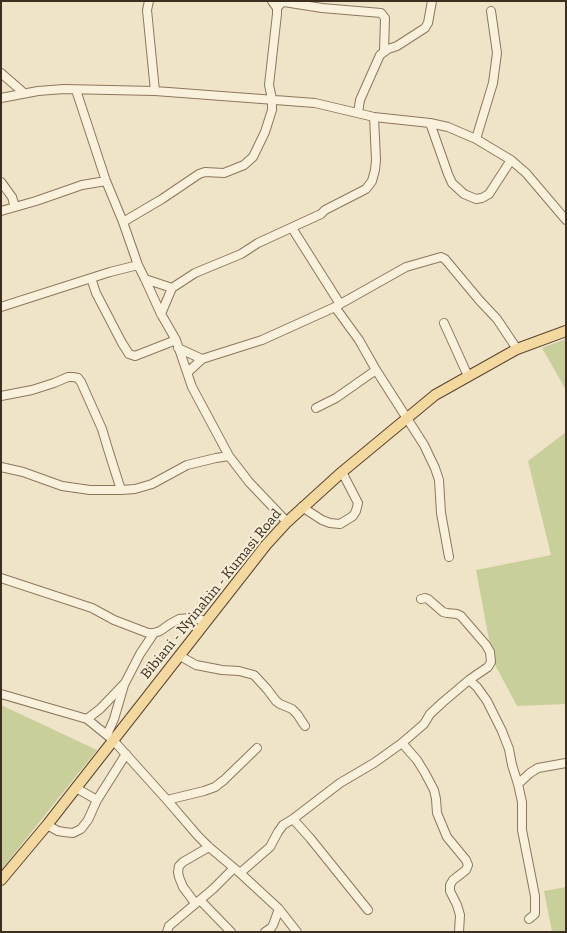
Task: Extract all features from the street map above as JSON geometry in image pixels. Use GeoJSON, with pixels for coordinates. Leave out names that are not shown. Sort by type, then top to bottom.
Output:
{"type":"FeatureCollection","features":[{"type":"Feature","properties":{"kind":"main road","name":"Bibiani - Nyinahin - Kumasi Road"},"geometry":{"type":"LineString","coordinates":[[1,880],[76,788],[110,738],[180,656],[266,545],[287,522],[342,472],[435,395],[516,349],[566,331]]}},
{"type":"Feature","properties":{"kind":"street"},"geometry":{"type":"LineString","coordinates":[[149,1],[147,10],[155,91]]}},
{"type":"Feature","properties":{"kind":"street"},"geometry":{"type":"LineString","coordinates":[[358,113],[360,100],[380,56],[384,51],[398,46],[425,28],[428,23],[432,1]]}},
{"type":"Feature","properties":{"kind":"street"},"geometry":{"type":"LineString","coordinates":[[123,222],[199,174],[205,172],[224,173],[244,165],[253,156],[265,132],[272,110],[269,85],[276,35],[277,14],[274,4],[288,2],[322,8],[381,13],[385,18],[384,51]]}},
{"type":"Feature","properties":{"kind":"street"},"geometry":{"type":"LineString","coordinates":[[476,139],[492,83],[497,53],[491,11]]}},
{"type":"Feature","properties":{"kind":"street"},"geometry":{"type":"LineString","coordinates":[[1,73],[24,93]]}},
{"type":"Feature","properties":{"kind":"street"},"geometry":{"type":"LineString","coordinates":[[1,98],[24,93],[64,89],[155,91],[315,103],[374,117],[430,123],[448,127],[476,139],[511,160],[526,173],[566,220]]}},
{"type":"Feature","properties":{"kind":"street"},"geometry":{"type":"LineString","coordinates":[[76,90],[106,181],[138,265],[177,344],[192,387],[229,456],[249,482],[287,522]]}},
{"type":"Feature","properties":{"kind":"street"},"geometry":{"type":"LineString","coordinates":[[161,314],[172,288],[196,273],[241,254],[258,243],[321,214],[366,189],[372,181],[375,170],[374,117]]}},
{"type":"Feature","properties":{"kind":"street"},"geometry":{"type":"LineString","coordinates":[[430,123],[452,183],[464,194],[476,199],[489,194],[511,160]]}},
{"type":"Feature","properties":{"kind":"street"},"geometry":{"type":"LineString","coordinates":[[1,211],[82,185],[106,181]]}},
{"type":"Feature","properties":{"kind":"street"},"geometry":{"type":"LineString","coordinates":[[1,182],[12,197],[15,207]]}},
{"type":"Feature","properties":{"kind":"street"},"geometry":{"type":"LineString","coordinates":[[292,228],[337,306],[424,445],[435,468],[439,480],[442,520],[449,558]]}},
{"type":"Feature","properties":{"kind":"street"},"geometry":{"type":"LineString","coordinates":[[188,372],[202,359],[262,340],[337,306],[406,267],[441,257],[445,259],[497,319],[516,349]]}},
{"type":"Feature","properties":{"kind":"street"},"geometry":{"type":"LineString","coordinates":[[1,307],[138,265]]}},
{"type":"Feature","properties":{"kind":"street"},"geometry":{"type":"LineString","coordinates":[[91,278],[96,293],[129,354],[135,356],[177,344],[202,359]]}},
{"type":"Feature","properties":{"kind":"street"},"geometry":{"type":"LineString","coordinates":[[145,279],[172,288]]}},
{"type":"Feature","properties":{"kind":"street"},"geometry":{"type":"LineString","coordinates":[[444,323],[468,376]]}},
{"type":"Feature","properties":{"kind":"street"},"geometry":{"type":"LineString","coordinates":[[316,408],[336,398],[376,370]]}},
{"type":"Feature","properties":{"kind":"street"},"geometry":{"type":"LineString","coordinates":[[1,396],[32,390],[68,377],[78,378],[102,429],[121,490]]}},
{"type":"Feature","properties":{"kind":"street"},"geometry":{"type":"LineString","coordinates":[[1,467],[23,472],[62,486],[90,490],[121,490],[152,484],[187,465],[229,456]]}},
{"type":"Feature","properties":{"kind":"street"},"geometry":{"type":"LineString","coordinates":[[302,508],[330,523],[340,524],[354,516],[358,503],[342,472]]}},
{"type":"Feature","properties":{"kind":"street"},"geometry":{"type":"LineString","coordinates":[[1,578],[92,608],[114,620],[148,633],[160,631],[180,619],[190,618],[207,622]]}},
{"type":"Feature","properties":{"kind":"street"},"geometry":{"type":"LineString","coordinates":[[167,932],[170,926],[198,901],[270,847],[284,825],[340,783],[374,763],[402,743],[424,724],[430,714],[469,680],[490,665],[490,652],[486,645],[459,614],[443,612],[428,599],[421,599]]}},
{"type":"Feature","properties":{"kind":"street"},"geometry":{"type":"LineString","coordinates":[[110,738],[125,683],[140,654],[154,633]]}},
{"type":"Feature","properties":{"kind":"street"},"geometry":{"type":"LineString","coordinates":[[180,656],[196,665],[254,675],[276,701],[292,709],[305,726]]}},
{"type":"Feature","properties":{"kind":"street"},"geometry":{"type":"LineString","coordinates":[[469,680],[477,687],[502,731],[518,784],[522,802],[522,830],[535,896],[534,914],[530,919]]}},
{"type":"Feature","properties":{"kind":"street"},"geometry":{"type":"LineString","coordinates":[[87,719],[100,709],[125,683]]}},
{"type":"Feature","properties":{"kind":"street"},"geometry":{"type":"LineString","coordinates":[[1,694],[87,719],[126,754],[209,847],[279,909],[297,932]]}},
{"type":"Feature","properties":{"kind":"street"},"geometry":{"type":"LineString","coordinates":[[402,743],[417,760],[425,773],[434,790],[437,813],[447,837],[468,865],[466,870],[450,885],[450,891],[460,915],[459,932]]}},
{"type":"Feature","properties":{"kind":"street"},"geometry":{"type":"LineString","coordinates":[[167,800],[215,787],[257,748]]}},
{"type":"Feature","properties":{"kind":"street"},"geometry":{"type":"LineString","coordinates":[[47,825],[58,831],[73,833],[81,829],[126,754]]}},
{"type":"Feature","properties":{"kind":"street"},"geometry":{"type":"LineString","coordinates":[[518,784],[530,772],[538,768],[566,763]]}},
{"type":"Feature","properties":{"kind":"street"},"geometry":{"type":"LineString","coordinates":[[76,788],[97,800]]}},
{"type":"Feature","properties":{"kind":"street"},"geometry":{"type":"LineString","coordinates":[[293,820],[310,838],[368,910]]}},
{"type":"Feature","properties":{"kind":"street"},"geometry":{"type":"LineString","coordinates":[[209,847],[183,862],[179,866],[179,877],[183,887],[222,921],[231,932]]}},
{"type":"Feature","properties":{"kind":"street"},"geometry":{"type":"LineString","coordinates":[[265,932],[271,928],[279,909]]}},
{"type":"Feature","properties":{"kind":"green space"},"geometry":{"type":"Polygon","coordinates":[[[566,339],[566,390],[542,348],[566,339]]]}},
{"type":"Feature","properties":{"kind":"green space"},"geometry":{"type":"Polygon","coordinates":[[[566,432],[566,704],[517,706],[493,661],[476,570],[551,555],[528,461],[566,432]]]}},
{"type":"Feature","properties":{"kind":"green space"},"geometry":{"type":"Polygon","coordinates":[[[1,705],[97,750],[1,870],[1,705]]]}},
{"type":"Feature","properties":{"kind":"green space"},"geometry":{"type":"Polygon","coordinates":[[[566,887],[566,932],[552,932],[544,891],[566,887]]]}}]}
